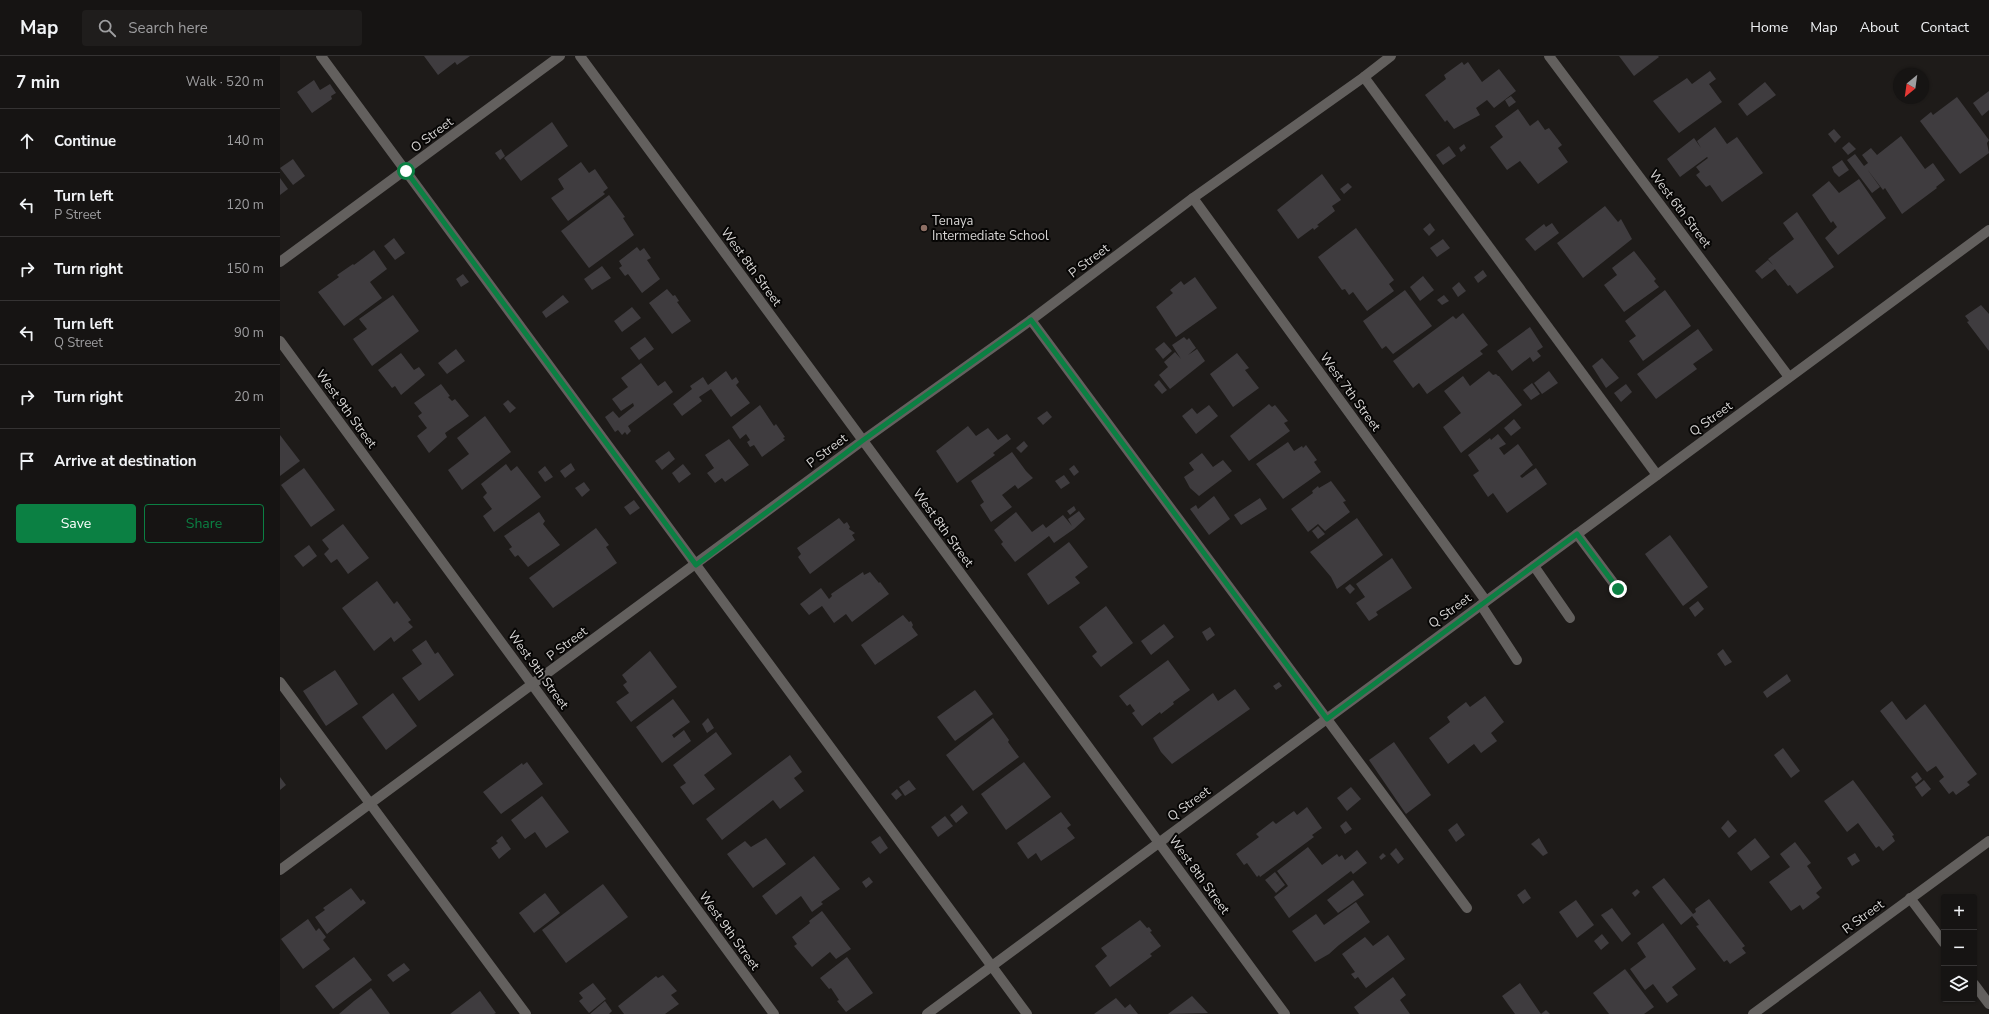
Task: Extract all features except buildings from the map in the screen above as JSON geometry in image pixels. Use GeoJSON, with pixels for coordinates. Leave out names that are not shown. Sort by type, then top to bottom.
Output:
{"type":"FeatureCollection","features":[{"type":"Feature","properties":{"kind":"street"},"geometry":{"type":"LineString","coordinates":[[321,56],[1026,1014]]}},
{"type":"Feature","properties":{"kind":"street","name":"O Street"},"geometry":{"type":"LineString","coordinates":[[280,262],[406,171],[560,56]]}},
{"type":"Feature","properties":{"kind":"street","name":"West 8th Street"},"geometry":{"type":"LineString","coordinates":[[580,56],[862,441],[1286,1014]]}},
{"type":"Feature","properties":{"kind":"street","name":"P Street"},"geometry":{"type":"LineString","coordinates":[[280,870],[696,565],[862,441],[1031,320],[1193,198],[1364,77],[1391,56]]}},
{"type":"Feature","properties":{"kind":"street","name":"West 6th Street"},"geometry":{"type":"LineString","coordinates":[[1549,56],[1789,377]]}},
{"type":"Feature","properties":{"kind":"street"},"geometry":{"type":"LineString","coordinates":[[1364,77],[1657,475]]}},
{"type":"Feature","properties":{"kind":"street","name":"West 7th Street"},"geometry":{"type":"LineString","coordinates":[[1193,198],[1483,603],[1517,660]]}},
{"type":"Feature","properties":{"kind":"street","name":"Q Street"},"geometry":{"type":"LineString","coordinates":[[927,1014],[1989,230]]}},
{"type":"Feature","properties":{"kind":"street"},"geometry":{"type":"LineString","coordinates":[[1031,320],[1467,908]]}},
{"type":"Feature","properties":{"kind":"street","name":"West 9th Street"},"geometry":{"type":"LineString","coordinates":[[280,341],[774,1014]]}},
{"type":"Feature","properties":{"kind":"street"},"geometry":{"type":"LineString","coordinates":[[1577,534],[1618,589]]}},
{"type":"Feature","properties":{"kind":"street"},"geometry":{"type":"LineString","coordinates":[[1534,566],[1570,618]]}},
{"type":"Feature","properties":{"kind":"street"},"geometry":{"type":"LineString","coordinates":[[280,682],[526,1014]]}},
{"type":"Feature","properties":{"kind":"street","name":"R Street"},"geometry":{"type":"LineString","coordinates":[[1753,1014],[1989,841]]}},
{"type":"Feature","properties":{"kind":"street"},"geometry":{"type":"LineString","coordinates":[[1910,898],[1941,939]]}},
{"type":"Feature","properties":{"kind":"street"},"geometry":{"type":"LineString","coordinates":[[1977,988],[1989,1004]]}},
{"type":"Feature","properties":{"kind":"place","name":"Tenaya Intermediate School"},"geometry":{"type":"Point","coordinates":[924,228]}},
{"type":"Feature","properties":{"kind":"route"},"geometry":{"type":"LineString","coordinates":[[406,171],[696,565],[862,441],[1031,320],[1327,719],[1577,534],[1618,589]]}}]}
